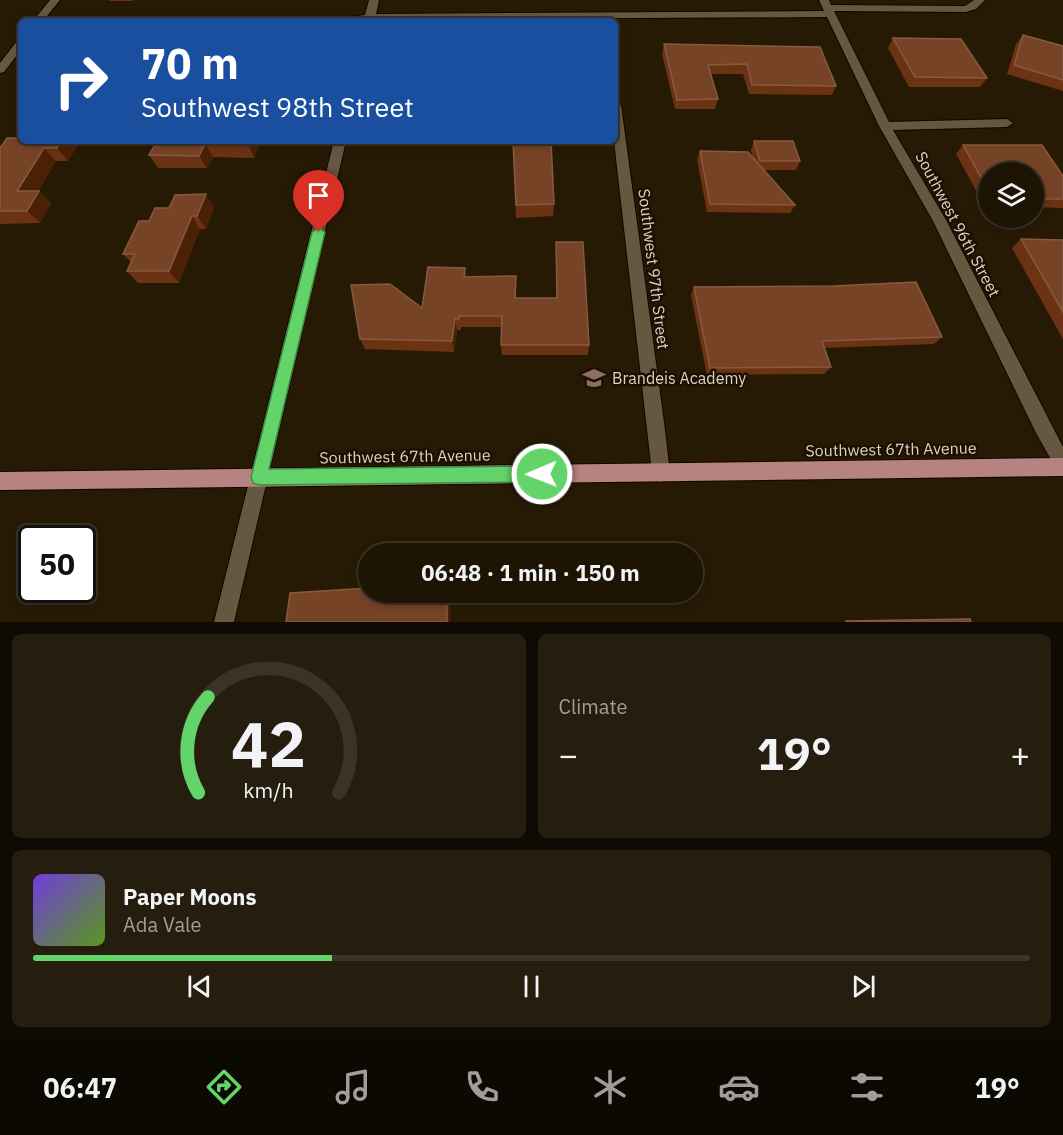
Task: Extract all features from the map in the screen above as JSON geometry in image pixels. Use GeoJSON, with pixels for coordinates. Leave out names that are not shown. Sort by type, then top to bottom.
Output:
{"type":"FeatureCollection","features":[{"type":"Feature","properties":{"kind":"main road","name":"Southwest 67th Avenue"},"geometry":{"type":"LineString","coordinates":[[0,481],[1063,466]]}},
{"type":"Feature","properties":{"kind":"street"},"geometry":{"type":"LineString","coordinates":[[40,18],[55,0]]}},
{"type":"Feature","properties":{"kind":"street"},"geometry":{"type":"LineString","coordinates":[[369,18],[374,0]]}},
{"type":"Feature","properties":{"kind":"street"},"geometry":{"type":"LineString","coordinates":[[407,18],[828,7],[966,9],[972,8],[980,0]]}},
{"type":"Feature","properties":{"kind":"street","name":"Southwest 96th Street"},"geometry":{"type":"LineString","coordinates":[[828,7],[885,126],[939,220],[1063,466]]}},
{"type":"Feature","properties":{"kind":"street"},"geometry":{"type":"LineString","coordinates":[[0,70],[18,47]]}},
{"type":"Feature","properties":{"kind":"street"},"geometry":{"type":"LineString","coordinates":[[885,126],[1007,123]]}},
{"type":"Feature","properties":{"kind":"street","name":"Southwest 97th Street"},"geometry":{"type":"LineString","coordinates":[[618,128],[656,422],[660,472]]}},
{"type":"Feature","properties":{"kind":"street"},"geometry":{"type":"LineString","coordinates":[[224,622],[339,144]]}},
{"type":"Feature","properties":{"kind":"building"},"geometry":{"type":"Polygon","coordinates":[[[1023,35],[1063,46],[1063,80],[1014,65],[1023,35]]]}},
{"type":"Feature","properties":{"kind":"building"},"geometry":{"type":"Polygon","coordinates":[[[893,38],[961,39],[987,78],[915,77],[893,38]]]}},
{"type":"Feature","properties":{"kind":"building"},"geometry":{"type":"Polygon","coordinates":[[[664,44],[820,47],[836,86],[752,85],[747,64],[708,65],[718,99],[677,100],[664,44]]]}},
{"type":"Feature","properties":{"kind":"building"},"geometry":{"type":"Polygon","coordinates":[[[7,138],[18,138],[18,144],[59,144],[57,148],[44,148],[17,191],[39,191],[27,211],[0,211],[0,148],[7,138]]]}},
{"type":"Feature","properties":{"kind":"building"},"geometry":{"type":"Polygon","coordinates":[[[754,141],[793,141],[800,161],[760,161],[754,141]]]}},
{"type":"Feature","properties":{"kind":"building"},"geometry":{"type":"Polygon","coordinates":[[[155,144],[205,144],[199,156],[149,155],[155,144]]]}},
{"type":"Feature","properties":{"kind":"building"},"geometry":{"type":"Polygon","coordinates":[[[513,144],[551,144],[554,204],[516,205],[513,144]]]}},
{"type":"Feature","properties":{"kind":"building"},"geometry":{"type":"Polygon","coordinates":[[[963,145],[1042,145],[1063,176],[1063,199],[1044,199],[1044,162],[978,162],[978,172],[963,145]]]}},
{"type":"Feature","properties":{"kind":"building"},"geometry":{"type":"Polygon","coordinates":[[[700,151],[748,152],[795,205],[710,204],[700,151]]]}},
{"type":"Feature","properties":{"kind":"building"},"geometry":{"type":"Polygon","coordinates":[[[206,194],[197,216],[192,216],[169,271],[127,271],[135,254],[123,254],[139,221],[149,221],[155,208],[169,208],[175,195],[206,194]]]}},
{"type":"Feature","properties":{"kind":"building"},"geometry":{"type":"Polygon","coordinates":[[[1021,239],[1063,240],[1063,312],[1021,239]]]}},
{"type":"Feature","properties":{"kind":"building"},"geometry":{"type":"Polygon","coordinates":[[[556,242],[583,242],[589,345],[501,345],[502,316],[459,316],[459,319],[455,319],[452,341],[360,339],[351,285],[390,284],[422,308],[428,267],[465,268],[464,277],[516,276],[515,298],[557,298],[556,242]]]}},
{"type":"Feature","properties":{"kind":"building"},"geometry":{"type":"Polygon","coordinates":[[[916,282],[942,337],[822,341],[831,367],[710,368],[694,287],[833,286],[916,282]]]}},
{"type":"Feature","properties":{"kind":"building"},"geometry":{"type":"Polygon","coordinates":[[[358,589],[358,603],[447,603],[447,622],[286,622],[290,593],[358,589]]]}},
{"type":"Feature","properties":{"kind":"building"},"geometry":{"type":"Polygon","coordinates":[[[970,619],[971,622],[846,622],[846,621],[970,619]]]}},
{"type":"Feature","properties":{"kind":"place","name":"Brandeis Academy"},"geometry":{"type":"Point","coordinates":[594,378]}},
{"type":"Feature","properties":{"kind":"route"},"geometry":{"type":"LineString","coordinates":[[319,232],[259,477],[542,474]]}}]}
